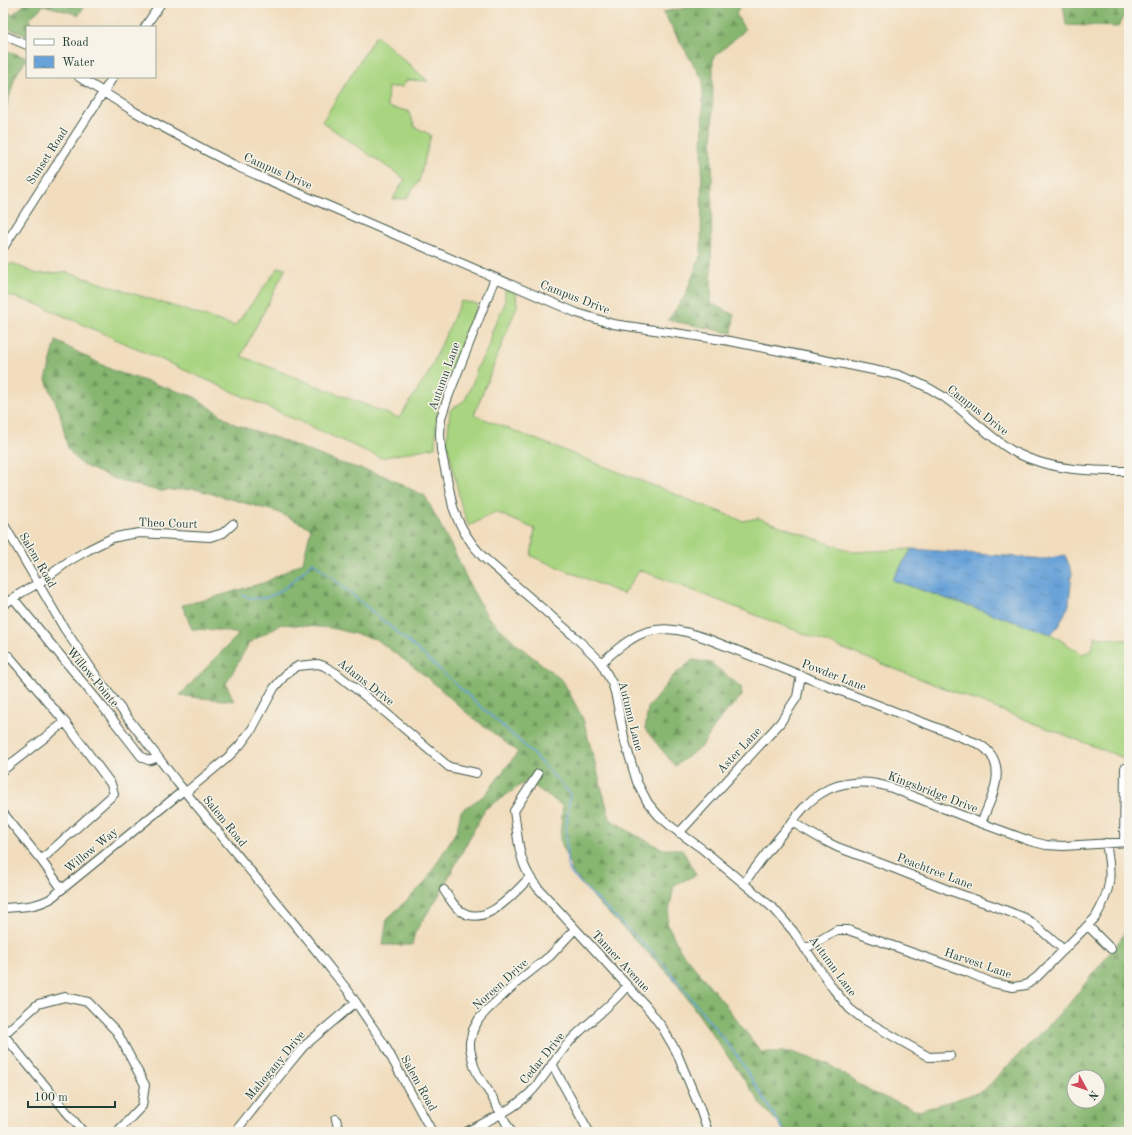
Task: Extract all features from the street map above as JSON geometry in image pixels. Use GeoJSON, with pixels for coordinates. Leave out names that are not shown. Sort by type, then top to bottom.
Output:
{"type":"FeatureCollection","features":[{"type":"Feature","properties":{"kind":"street"},"geometry":{"type":"LineString","coordinates":[[146,26],[160,3]]}},
{"type":"Feature","properties":{"kind":"street"},"geometry":{"type":"LineString","coordinates":[[3,35],[26,45]]}},
{"type":"Feature","properties":{"kind":"street","name":"Campus Drive"},"geometry":{"type":"LineString","coordinates":[[81,78],[133,111],[238,167],[577,314],[602,322],[730,341],[898,375],[919,383],[955,405],[994,438],[1016,453],[1051,466],[1067,469],[1089,471],[1129,471]]}},
{"type":"Feature","properties":{"kind":"street","name":"Sunset Road"},"geometry":{"type":"LineString","coordinates":[[3,248],[112,78]]}},
{"type":"Feature","properties":{"kind":"street","name":"Autumn Lane"},"geometry":{"type":"LineString","coordinates":[[495,278],[441,418],[441,450],[455,515],[462,530],[489,563],[574,636],[601,663],[608,674],[615,692],[625,742],[634,774],[640,789],[653,809],[666,822],[701,848],[768,903],[781,917],[805,949],[836,994],[856,1014],[929,1057],[950,1056]]}},
{"type":"Feature","properties":{"kind":"street","name":"Salem Road"},"geometry":{"type":"LineString","coordinates":[[3,523],[64,628],[116,704],[356,1002],[384,1044],[432,1132]]}},
{"type":"Feature","properties":{"kind":"street","name":"Theo Court"},"geometry":{"type":"LineString","coordinates":[[3,605],[21,593],[39,584],[70,561],[112,538],[140,533],[210,537],[223,533],[233,524]]}},
{"type":"Feature","properties":{"kind":"street","name":"Willow Pointe"},"geometry":{"type":"LineString","coordinates":[[13,598],[103,707],[141,756],[146,760],[151,760],[158,757]]}},
{"type":"Feature","properties":{"kind":"street","name":"Powder Lane"},"geometry":{"type":"LineString","coordinates":[[601,663],[626,642],[642,633],[656,630],[678,630],[698,635],[957,735],[984,747],[995,761],[997,771],[995,787],[981,823]]}},
{"type":"Feature","properties":{"kind":"street"},"geometry":{"type":"LineString","coordinates":[[3,661],[9,656],[65,722],[111,784],[114,794],[41,860]]}},
{"type":"Feature","properties":{"kind":"street","name":"Adams Drive"},"geometry":{"type":"LineString","coordinates":[[185,791],[226,759],[240,745],[252,729],[274,688],[287,673],[298,666],[318,664],[336,673],[385,712],[449,767],[476,772]]}},
{"type":"Feature","properties":{"kind":"street","name":"Aster Lane"},"geometry":{"type":"LineString","coordinates":[[679,832],[780,723],[797,697],[801,676]]}},
{"type":"Feature","properties":{"kind":"street"},"geometry":{"type":"LineString","coordinates":[[3,770],[65,722]]}},
{"type":"Feature","properties":{"kind":"street"},"geometry":{"type":"LineString","coordinates":[[1125,768],[1126,842]]}},
{"type":"Feature","properties":{"kind":"street","name":"Tanner Avenue"},"geometry":{"type":"LineString","coordinates":[[538,774],[514,811],[519,849],[524,866],[537,887],[655,1016],[676,1051],[708,1132]]}},
{"type":"Feature","properties":{"kind":"street","name":"Kingsbridge Drive"},"geometry":{"type":"LineString","coordinates":[[744,884],[771,847],[804,808],[820,794],[835,787],[845,785],[864,783],[877,784],[892,788],[981,823],[1046,845],[1063,846],[1126,842]]}},
{"type":"Feature","properties":{"kind":"street","name":"Willow Way"},"geometry":{"type":"LineString","coordinates":[[3,908],[32,906],[46,901],[185,791]]}},
{"type":"Feature","properties":{"kind":"street"},"geometry":{"type":"LineString","coordinates":[[3,813],[62,889]]}},
{"type":"Feature","properties":{"kind":"street","name":"Peachtree Lane"},"geometry":{"type":"LineString","coordinates":[[792,822],[821,840],[837,847],[1019,916],[1035,925],[1064,950]]}},
{"type":"Feature","properties":{"kind":"street","name":"Harvest Lane"},"geometry":{"type":"LineString","coordinates":[[805,949],[837,930],[848,930],[993,983],[1013,987],[1026,985],[1032,982],[1043,972],[1088,926],[1099,911],[1108,891],[1109,882],[1110,862],[1106,843]]}},
{"type":"Feature","properties":{"kind":"street"},"geometry":{"type":"LineString","coordinates":[[444,890],[457,908],[466,914],[478,915],[490,912],[499,907],[530,877]]}},
{"type":"Feature","properties":{"kind":"street"},"geometry":{"type":"LineString","coordinates":[[1088,926],[1111,949]]}},
{"type":"Feature","properties":{"kind":"street","name":"Noreen Drive"},"geometry":{"type":"LineString","coordinates":[[512,1132],[474,1066],[470,1048],[473,1030],[479,1019],[488,1009],[522,978],[550,956],[574,929]]}},
{"type":"Feature","properties":{"kind":"street","name":"Cedar Drive"},"geometry":{"type":"LineString","coordinates":[[466,1132],[501,1114],[529,1094],[574,1038],[618,998],[627,986]]}},
{"type":"Feature","properties":{"kind":"street"},"geometry":{"type":"LineString","coordinates":[[83,1132],[3,1035],[38,1004],[65,997],[88,1002],[117,1032],[145,1085],[142,1106],[117,1132]]}},
{"type":"Feature","properties":{"kind":"street","name":"Mahogany Drive"},"geometry":{"type":"LineString","coordinates":[[235,1132],[303,1047],[356,1002]]}},
{"type":"Feature","properties":{"kind":"street"},"geometry":{"type":"LineString","coordinates":[[552,1064],[589,1132]]}},
{"type":"Feature","properties":{"kind":"street"},"geometry":{"type":"LineString","coordinates":[[336,1119],[339,1132]]}},
{"type":"Feature","properties":{"kind":"green space"},"geometry":{"type":"Polygon","coordinates":[[[24,3],[86,3],[79,15],[44,5],[30,18],[31,26],[26,26],[26,36],[3,26],[3,12],[13,14],[24,5],[24,3]]]}},
{"type":"Feature","properties":{"kind":"green space"},"geometry":{"type":"Polygon","coordinates":[[[700,3],[742,3],[736,14],[745,30],[713,58],[711,303],[734,315],[732,333],[668,320],[685,296],[701,254],[703,81],[663,12],[699,5],[700,3]]]}},
{"type":"Feature","properties":{"kind":"green space"},"geometry":{"type":"Polygon","coordinates":[[[1063,3],[1129,4],[1118,27],[1066,25],[1063,3]]]}},
{"type":"Feature","properties":{"kind":"green space"},"geometry":{"type":"Polygon","coordinates":[[[376,35],[428,81],[407,80],[402,87],[388,87],[387,107],[408,111],[415,127],[431,135],[419,181],[406,199],[393,199],[405,179],[322,122],[376,35]]]}},
{"type":"Feature","properties":{"kind":"green space"},"geometry":{"type":"Polygon","coordinates":[[[3,49],[26,58],[26,60],[15,77],[3,119],[3,49]]]}},
{"type":"Feature","properties":{"kind":"green space"},"geometry":{"type":"Polygon","coordinates":[[[11,263],[37,274],[66,272],[235,326],[278,268],[286,268],[241,356],[399,418],[428,374],[461,301],[478,304],[438,402],[435,447],[381,458],[37,304],[3,294],[3,275],[11,263]]]}},
{"type":"Feature","properties":{"kind":"green space"},"geometry":{"type":"Polygon","coordinates":[[[505,289],[516,294],[517,306],[474,415],[743,521],[758,518],[853,552],[912,549],[892,580],[1051,634],[1082,654],[1091,651],[1095,637],[1129,640],[1129,760],[640,570],[623,594],[531,556],[535,529],[495,512],[469,526],[461,505],[447,442],[450,410],[465,400],[477,368],[490,344],[492,331],[505,303],[505,289]]]}},
{"type":"Feature","properties":{"kind":"green space"},"geometry":{"type":"Polygon","coordinates":[[[56,341],[114,371],[195,397],[234,424],[279,439],[337,462],[382,475],[425,496],[458,559],[470,586],[487,616],[520,647],[563,681],[583,719],[610,819],[635,835],[663,849],[682,849],[696,875],[674,885],[667,923],[680,950],[720,998],[761,1052],[791,1052],[828,1064],[871,1092],[919,1111],[983,1091],[1069,1004],[1121,939],[1129,921],[1129,1132],[787,1132],[764,1108],[673,978],[604,909],[573,873],[560,839],[563,806],[527,781],[485,809],[438,897],[415,932],[412,945],[383,945],[387,919],[424,884],[457,830],[461,811],[485,795],[518,752],[467,713],[427,677],[376,639],[331,628],[281,624],[249,643],[226,684],[234,701],[180,695],[239,634],[219,630],[192,629],[182,605],[205,600],[266,582],[303,562],[311,528],[277,512],[195,489],[159,491],[120,481],[82,465],[68,449],[60,413],[46,380],[56,341]]]}},
{"type":"Feature","properties":{"kind":"green space"},"geometry":{"type":"Polygon","coordinates":[[[693,660],[711,663],[741,687],[742,696],[721,717],[702,746],[675,766],[645,729],[648,708],[674,675],[693,660]]]}},
{"type":"Feature","properties":{"kind":"water"},"geometry":{"type":"Polygon","coordinates":[[[912,549],[1046,559],[1065,555],[1072,572],[1069,605],[1059,625],[1051,634],[892,580],[912,549]]]}},
{"type":"Feature","properties":{"kind":"waterway"},"geometry":{"type":"LineString","coordinates":[[243,595],[251,598],[270,596],[286,587],[313,562],[411,644],[525,746],[570,793],[566,829],[567,866],[573,876],[662,962],[738,1057],[786,1132]]}}]}
